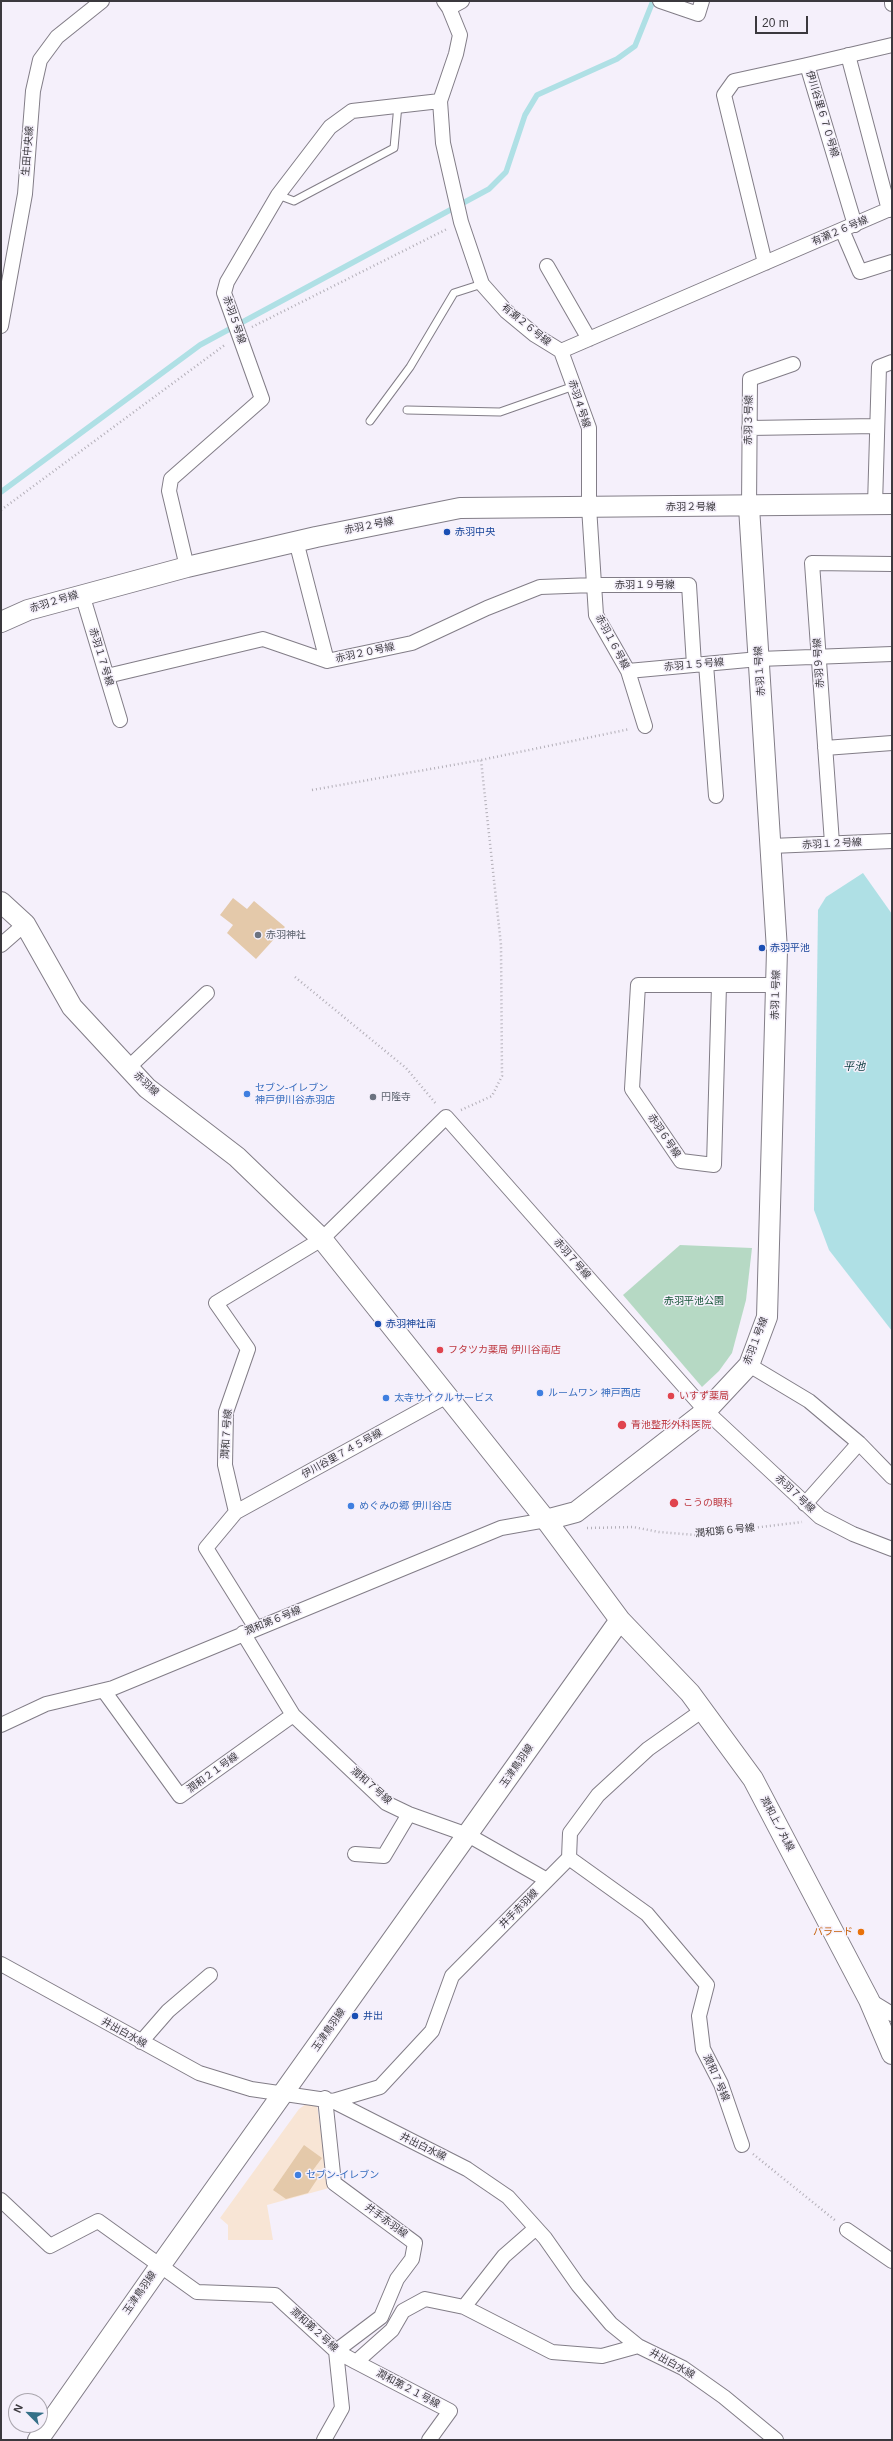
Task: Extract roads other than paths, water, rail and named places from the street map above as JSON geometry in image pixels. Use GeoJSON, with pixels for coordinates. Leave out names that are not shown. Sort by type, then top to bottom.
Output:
{"type":"FeatureCollection","features":[{"type":"Feature","properties":{"kind":"street","name":"生田中央線"},"geometry":{"type":"LineString","coordinates":[[1,326],[25,194],[33,91],[40,60],[56,37],[102,1]]}},
{"type":"Feature","properties":{"kind":"street"},"geometry":{"type":"LineString","coordinates":[[662,2],[698,14],[702,1]]}},
{"type":"Feature","properties":{"kind":"street","name":"有瀬２６号線"},"geometry":{"type":"LineString","coordinates":[[451,3],[460,35],[456,54],[440,101],[443,143],[461,221],[482,284],[506,311],[535,335],[561,351],[891,209]]}},
{"type":"Feature","properties":{"kind":"street","name":"伊川谷里６７０号線"},"geometry":{"type":"LineString","coordinates":[[855,224],[807,65],[892,45]]}},
{"type":"Feature","properties":{"kind":"street"},"geometry":{"type":"LineString","coordinates":[[848,55],[891,209]]}},
{"type":"Feature","properties":{"kind":"street"},"geometry":{"type":"LineString","coordinates":[[765,263],[724,95],[734,81],[807,65]]}},
{"type":"Feature","properties":{"kind":"street","name":"赤羽５号線"},"geometry":{"type":"LineString","coordinates":[[187,567],[169,492],[171,479],[262,399],[224,293],[227,282],[278,195],[330,126],[352,110],[398,104],[440,101]]}},
{"type":"Feature","properties":{"kind":"street"},"geometry":{"type":"LineString","coordinates":[[842,230],[860,272],[892,262]]}},
{"type":"Feature","properties":{"kind":"street"},"geometry":{"type":"LineString","coordinates":[[547,266],[589,339]]}},
{"type":"Feature","properties":{"kind":"street","name":"赤羽４号線"},"geometry":{"type":"LineString","coordinates":[[561,351],[589,428],[589,507]]}},
{"type":"Feature","properties":{"kind":"street"},"geometry":{"type":"LineString","coordinates":[[749,507],[884,505],[877,426],[879,367],[892,362]]}},
{"type":"Feature","properties":{"kind":"street","name":"赤羽３号線"},"geometry":{"type":"LineString","coordinates":[[749,507],[750,379],[793,364]]}},
{"type":"Feature","properties":{"kind":"street"},"geometry":{"type":"LineString","coordinates":[[749,428],[877,426]]}},
{"type":"Feature","properties":{"kind":"street","name":"赤羽１６号線"},"geometry":{"type":"LineString","coordinates":[[589,507],[596,615],[628,671],[644,726]]}},
{"type":"Feature","properties":{"kind":"street","name":"赤羽２号線"},"geometry":{"type":"LineString","coordinates":[[1,622],[28,610],[82,594],[187,567],[296,542],[460,508],[749,507]]}},
{"type":"Feature","properties":{"kind":"street","name":"赤羽１号線"},"geometry":{"type":"LineString","coordinates":[[546,1520],[576,1512],[706,1412],[749,1365],[767,1317],[777,950],[749,507]]}},
{"type":"Feature","properties":{"kind":"street"},"geometry":{"type":"LineString","coordinates":[[296,542],[327,661]]}},
{"type":"Feature","properties":{"kind":"street","name":"赤羽９号線"},"geometry":{"type":"LineString","coordinates":[[832,843],[812,563],[892,564]]}},
{"type":"Feature","properties":{"kind":"street","name":"赤羽２０号線"},"geometry":{"type":"LineString","coordinates":[[107,676],[263,639],[327,661],[412,643],[487,608],[540,587],[594,585]]}},
{"type":"Feature","properties":{"kind":"street","name":"赤羽１９号線"},"geometry":{"type":"LineString","coordinates":[[594,585],[689,585],[700,664]]}},
{"type":"Feature","properties":{"kind":"street","name":"赤羽１７号線"},"geometry":{"type":"LineString","coordinates":[[82,594],[120,720]]}},
{"type":"Feature","properties":{"kind":"street","name":"赤羽１５号線"},"geometry":{"type":"LineString","coordinates":[[628,671],[759,659],[818,658],[892,654]]}},
{"type":"Feature","properties":{"kind":"street"},"geometry":{"type":"LineString","coordinates":[[700,664],[716,796]]}},
{"type":"Feature","properties":{"kind":"street"},"geometry":{"type":"LineString","coordinates":[[825,748],[892,743]]}},
{"type":"Feature","properties":{"kind":"street","name":"赤羽１２号線"},"geometry":{"type":"LineString","coordinates":[[771,846],[892,841]]}},
{"type":"Feature","properties":{"kind":"street","name":"赤羽線"},"geometry":{"type":"LineString","coordinates":[[1,902],[25,924],[72,1007],[147,1088],[237,1157],[322,1239],[447,1396]]}},
{"type":"Feature","properties":{"kind":"street"},"geometry":{"type":"LineString","coordinates":[[1,945],[25,924]]}},
{"type":"Feature","properties":{"kind":"street","name":"赤羽６号線"},"geometry":{"type":"LineString","coordinates":[[719,985],[714,1165],[681,1161],[632,1089],[638,985],[719,985],[776,985]]}},
{"type":"Feature","properties":{"kind":"street"},"geometry":{"type":"LineString","coordinates":[[128,1068],[207,993]]}},
{"type":"Feature","properties":{"kind":"street","name":"赤羽７号線"},"geometry":{"type":"LineString","coordinates":[[322,1239],[446,1117],[706,1412],[805,1504],[825,1520],[853,1534],[892,1549]]}},
{"type":"Feature","properties":{"kind":"street","name":"潤和７号線"},"geometry":{"type":"LineString","coordinates":[[236,1512],[225,1465],[226,1412],[248,1349],[216,1302],[322,1239]]}},
{"type":"Feature","properties":{"kind":"street"},"geometry":{"type":"LineString","coordinates":[[749,1365],[809,1402],[859,1444],[892,1477]]}},
{"type":"Feature","properties":{"kind":"street","name":"伊川谷里７４５号線"},"geometry":{"type":"LineString","coordinates":[[236,1512],[447,1396]]}},
{"type":"Feature","properties":{"kind":"street","name":"潤和上ノ丸線"},"geometry":{"type":"LineString","coordinates":[[447,1396],[546,1520],[620,1620],[690,1693],[753,1779],[869,2000],[892,2054]]}},
{"type":"Feature","properties":{"kind":"street"},"geometry":{"type":"LineString","coordinates":[[805,1504],[859,1444]]}},
{"type":"Feature","properties":{"kind":"street"},"geometry":{"type":"LineString","coordinates":[[236,1512],[206,1548],[256,1628]]}},
{"type":"Feature","properties":{"kind":"street","name":"潤和第６号線"},"geometry":{"type":"LineString","coordinates":[[1,1725],[46,1704],[104,1691],[501,1528],[546,1520]]}},
{"type":"Feature","properties":{"kind":"street","name":"玉津鳥羽線"},"geometry":{"type":"LineString","coordinates":[[38,2440],[160,2266],[620,1620]]}},
{"type":"Feature","properties":{"kind":"street","name":"潤和７号線"},"geometry":{"type":"LineString","coordinates":[[243,1633],[293,1715],[386,1803],[409,1814],[468,1835],[547,1880]]}},
{"type":"Feature","properties":{"kind":"street","name":"潤和２１号線"},"geometry":{"type":"LineString","coordinates":[[104,1691],[180,1796],[293,1715]]}},
{"type":"Feature","properties":{"kind":"street"},"geometry":{"type":"LineString","coordinates":[[569,1858],[570,1833],[598,1795],[648,1749],[703,1710]]}},
{"type":"Feature","properties":{"kind":"street"},"geometry":{"type":"LineString","coordinates":[[355,1854],[384,1856],[409,1814]]}},
{"type":"Feature","properties":{"kind":"street","name":"潤和７号線"},"geometry":{"type":"LineString","coordinates":[[569,1858],[647,1914],[707,1985],[699,2016],[703,2049],[721,2084],[742,2145]]}},
{"type":"Feature","properties":{"kind":"street","name":"井手赤羽線"},"geometry":{"type":"LineString","coordinates":[[336,2351],[381,2317],[397,2279],[412,2259],[415,2243],[334,2183],[329,2099],[380,2087],[432,2031],[452,1976],[569,1858]]}},
{"type":"Feature","properties":{"kind":"street","name":"井出白水線"},"geometry":{"type":"LineString","coordinates":[[1,1964],[199,2073],[251,2089],[329,2099],[466,2169],[508,2197],[536,2228],[597,2309],[638,2346],[683,2368],[724,2397],[776,2440]]}},
{"type":"Feature","properties":{"kind":"street"},"geometry":{"type":"LineString","coordinates":[[141,2042],[168,2011],[210,1975]]}},
{"type":"Feature","properties":{"kind":"street"},"geometry":{"type":"LineString","coordinates":[[869,2000],[892,2014]]}},
{"type":"Feature","properties":{"kind":"street","name":"潤和第２号線"},"geometry":{"type":"LineString","coordinates":[[1,2200],[50,2246],[98,2221],[197,2292],[275,2295],[336,2351],[356,2362]]}},
{"type":"Feature","properties":{"kind":"street"},"geometry":{"type":"LineString","coordinates":[[464,2307],[504,2256],[536,2228]]}},
{"type":"Feature","properties":{"kind":"street"},"geometry":{"type":"LineString","coordinates":[[847,2230],[892,2262]]}},
{"type":"Feature","properties":{"kind":"street"},"geometry":{"type":"LineString","coordinates":[[356,2362],[392,2330],[403,2311],[425,2299],[464,2307],[552,2352],[602,2356],[638,2346]]}},
{"type":"Feature","properties":{"kind":"street"},"geometry":{"type":"LineString","coordinates":[[383,2312],[398,2319]]}},
{"type":"Feature","properties":{"kind":"street"},"geometry":{"type":"LineString","coordinates":[[324,2440],[342,2408],[336,2351]]}},
{"type":"Feature","properties":{"kind":"street","name":"潤和第２１号線"},"geometry":{"type":"LineString","coordinates":[[356,2362],[450,2411],[429,2440]]}},
{"type":"Feature","properties":{"kind":"lane"},"geometry":{"type":"LineString","coordinates":[[278,195],[294,201],[394,148],[398,104]]}},
{"type":"Feature","properties":{"kind":"lane"},"geometry":{"type":"LineString","coordinates":[[370,421],[410,367],[454,293],[482,284]]}},
{"type":"Feature","properties":{"kind":"lane"},"geometry":{"type":"LineString","coordinates":[[407,410],[500,412],[574,386]]}},
{"type":"Feature","properties":{"kind":"water","name":"平池"},"geometry":{"type":"Polygon","coordinates":[[[863,873],[892,914],[892,1331],[829,1250],[814,1210],[818,910],[826,897],[863,873]]]}},
{"type":"Feature","properties":{"kind":"waterway"},"geometry":{"type":"LineString","coordinates":[[1,492],[200,345],[489,189],[506,172],[525,115],[537,95],[617,59],[635,46],[653,1]]}},
{"type":"Feature","properties":{"kind":"place","name":"赤羽中央"},"geometry":{"type":"Point","coordinates":[447,532]}},
{"type":"Feature","properties":{"kind":"place","name":"赤羽神社"},"geometry":{"type":"Point","coordinates":[258,935]}},
{"type":"Feature","properties":{"kind":"place","name":"赤羽平池"},"geometry":{"type":"Point","coordinates":[762,948]}},
{"type":"Feature","properties":{"kind":"place","name":"セブン-イレブン 神戸伊川谷赤羽店"},"geometry":{"type":"Point","coordinates":[247,1094]}},
{"type":"Feature","properties":{"kind":"place","name":"円隆寺"},"geometry":{"type":"Point","coordinates":[373,1097]}},
{"type":"Feature","properties":{"kind":"place","name":"赤羽神社南"},"geometry":{"type":"Point","coordinates":[378,1324]}},
{"type":"Feature","properties":{"kind":"place","name":"フタツカ薬局 伊川谷南店"},"geometry":{"type":"Point","coordinates":[440,1350]}},
{"type":"Feature","properties":{"kind":"place","name":"ルームワン 神戸西店"},"geometry":{"type":"Point","coordinates":[540,1393]}},
{"type":"Feature","properties":{"kind":"place","name":"いすず薬局"},"geometry":{"type":"Point","coordinates":[671,1396]}},
{"type":"Feature","properties":{"kind":"place","name":"太寺サイクルサービス"},"geometry":{"type":"Point","coordinates":[386,1398]}},
{"type":"Feature","properties":{"kind":"place","name":"青池整形外科医院"},"geometry":{"type":"Point","coordinates":[622,1425]}},
{"type":"Feature","properties":{"kind":"place","name":"こうの眼科"},"geometry":{"type":"Point","coordinates":[674,1503]}},
{"type":"Feature","properties":{"kind":"place","name":"めぐみの郷 伊川谷店"},"geometry":{"type":"Point","coordinates":[351,1506]}},
{"type":"Feature","properties":{"kind":"place","name":"バラード"},"geometry":{"type":"Point","coordinates":[861,1932]}},
{"type":"Feature","properties":{"kind":"place","name":"井出"},"geometry":{"type":"Point","coordinates":[355,2016]}},
{"type":"Feature","properties":{"kind":"place","name":"セブン-イレブン"},"geometry":{"type":"Point","coordinates":[298,2175]}},
{"type":"Feature","properties":{"kind":"park label","name":"赤羽平池公園"},"geometry":{"type":"Point","coordinates":[694,1301]}}]}
